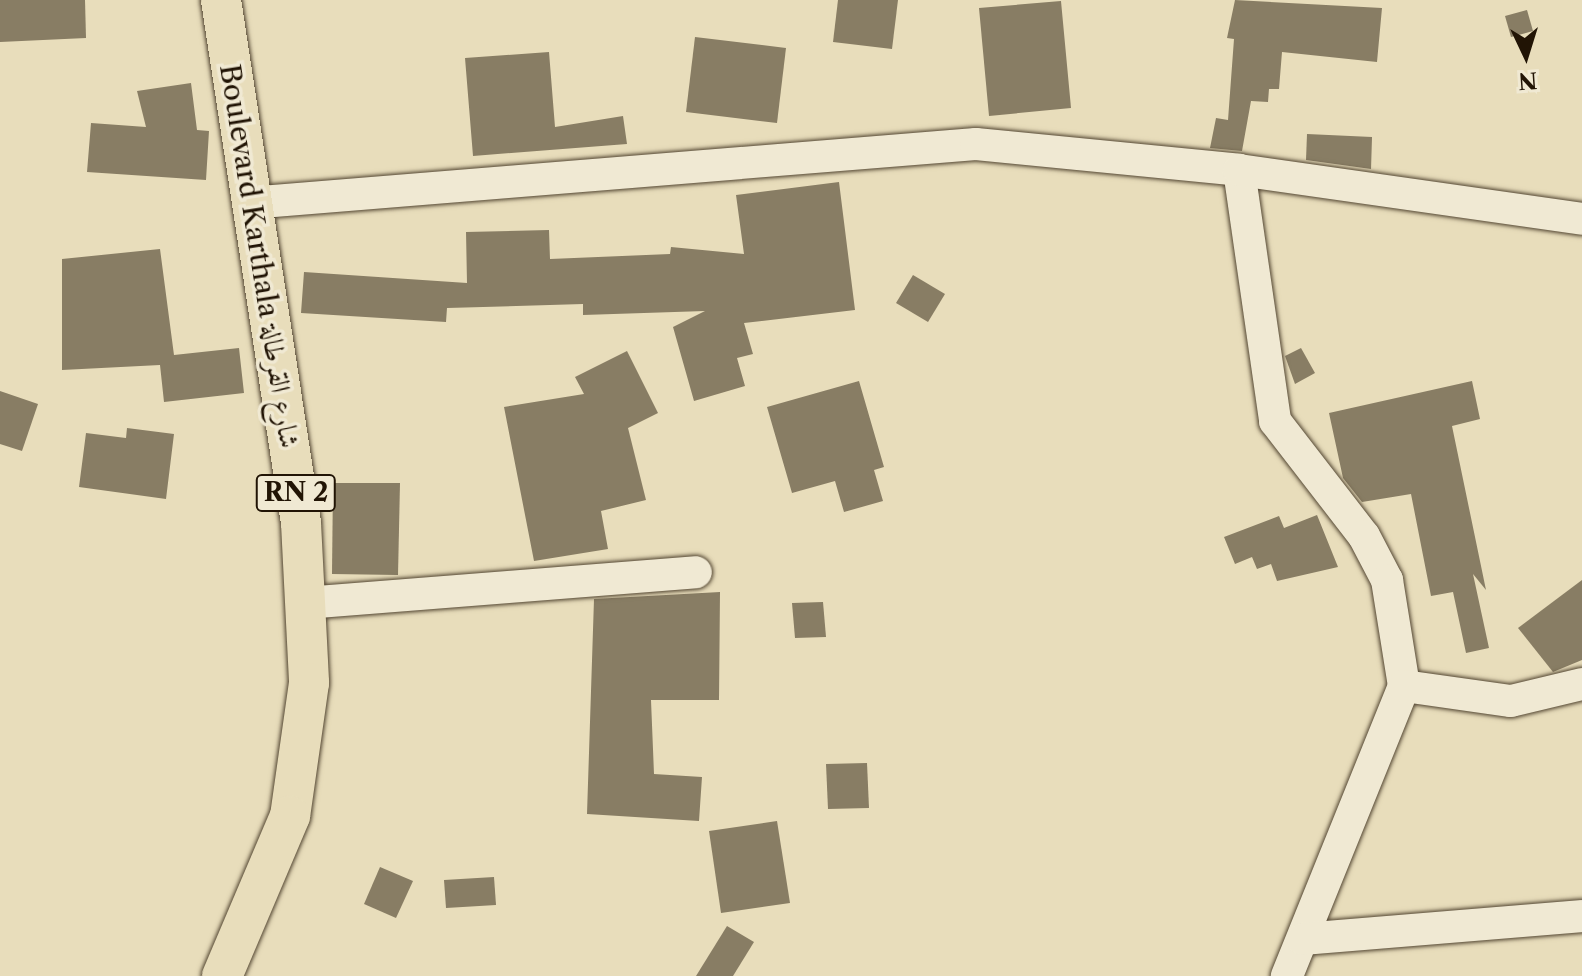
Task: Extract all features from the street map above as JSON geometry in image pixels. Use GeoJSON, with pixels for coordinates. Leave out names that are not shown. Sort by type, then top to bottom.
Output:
{"type":"FeatureCollection","features":[{"type":"Feature","properties":{"kind":"main road","name":"Boulevard Karthala شارع القرطالة"},"geometry":{"type":"LineString","coordinates":[[221,0],[249,203],[301,523],[309,683],[290,816],[222,976]]}},
{"type":"Feature","properties":{"kind":"street"},"geometry":{"type":"LineString","coordinates":[[249,203],[976,144],[1239,170],[1582,219]]}},
{"type":"Feature","properties":{"kind":"street"},"geometry":{"type":"LineString","coordinates":[[1239,170],[1275,421],[1364,536],[1387,580],[1404,686],[1364,772],[1287,976]]}},
{"type":"Feature","properties":{"kind":"street"},"geometry":{"type":"LineString","coordinates":[[305,603],[696,572]]}},
{"type":"Feature","properties":{"kind":"street"},"geometry":{"type":"LineString","coordinates":[[1404,686],[1511,701],[1582,684]]}},
{"type":"Feature","properties":{"kind":"street"},"geometry":{"type":"LineString","coordinates":[[1303,939],[1582,916]]}},
{"type":"Feature","properties":{"kind":"building"},"geometry":{"type":"Polygon","coordinates":[[[0,0],[85,0],[86,38],[0,42],[0,0]]]}},
{"type":"Feature","properties":{"kind":"building"},"geometry":{"type":"Polygon","coordinates":[[[838,0],[898,0],[892,49],[833,42],[838,0]]]}},
{"type":"Feature","properties":{"kind":"building"},"geometry":{"type":"Polygon","coordinates":[[[1235,0],[1382,8],[1377,62],[1282,52],[1279,89],[1269,89],[1268,102],[1251,101],[1242,151],[1210,148],[1216,118],[1228,120],[1234,39],[1227,38],[1235,0]]]}},
{"type":"Feature","properties":{"kind":"building"},"geometry":{"type":"Polygon","coordinates":[[[1061,1],[1071,108],[989,116],[979,8],[1061,1]]]}},
{"type":"Feature","properties":{"kind":"building"},"geometry":{"type":"Polygon","coordinates":[[[1527,10],[1533,31],[1511,37],[1505,16],[1527,10]]]}},
{"type":"Feature","properties":{"kind":"building"},"geometry":{"type":"Polygon","coordinates":[[[695,37],[786,48],[777,123],[686,112],[695,37]]]}},
{"type":"Feature","properties":{"kind":"building"},"geometry":{"type":"Polygon","coordinates":[[[549,52],[555,127],[623,116],[627,144],[473,156],[465,58],[549,52]]]}},
{"type":"Feature","properties":{"kind":"building"},"geometry":{"type":"Polygon","coordinates":[[[191,83],[197,130],[209,131],[206,180],[87,172],[91,123],[146,127],[137,91],[191,83]]]}},
{"type":"Feature","properties":{"kind":"building"},"geometry":{"type":"Polygon","coordinates":[[[1307,134],[1372,137],[1371,169],[1306,160],[1307,134]]]}},
{"type":"Feature","properties":{"kind":"building"},"geometry":{"type":"Polygon","coordinates":[[[839,182],[855,310],[744,323],[753,354],[737,358],[745,386],[694,401],[673,327],[705,311],[583,315],[583,304],[447,308],[446,322],[301,313],[304,272],[467,283],[466,232],[549,230],[550,259],[670,254],[671,247],[744,254],[736,195],[839,182]]]}},
{"type":"Feature","properties":{"kind":"building"},"geometry":{"type":"Polygon","coordinates":[[[160,249],[174,355],[239,348],[244,393],[164,402],[160,365],[62,370],[62,259],[160,249]]]}},
{"type":"Feature","properties":{"kind":"building"},"geometry":{"type":"Polygon","coordinates":[[[913,275],[945,294],[928,322],[896,303],[913,275]]]}},
{"type":"Feature","properties":{"kind":"building"},"geometry":{"type":"Polygon","coordinates":[[[1301,348],[1315,373],[1295,384],[1285,356],[1301,348]]]}},
{"type":"Feature","properties":{"kind":"building"},"geometry":{"type":"Polygon","coordinates":[[[627,351],[658,413],[628,428],[646,500],[601,511],[608,549],[534,561],[504,407],[584,394],[575,377],[627,351]]]}},
{"type":"Feature","properties":{"kind":"building"},"geometry":{"type":"Polygon","coordinates":[[[859,381],[884,467],[874,470],[883,501],[844,512],[835,481],[792,493],[767,407],[859,381]]]}},
{"type":"Feature","properties":{"kind":"building"},"geometry":{"type":"Polygon","coordinates":[[[1472,381],[1480,419],[1452,426],[1486,590],[1473,574],[1489,648],[1466,653],[1453,592],[1431,596],[1411,494],[1362,502],[1343,478],[1329,413],[1472,381]]]}},
{"type":"Feature","properties":{"kind":"building"},"geometry":{"type":"Polygon","coordinates":[[[0,391],[38,404],[22,451],[0,444],[0,391]]]}},
{"type":"Feature","properties":{"kind":"building"},"geometry":{"type":"Polygon","coordinates":[[[127,428],[174,434],[166,499],[79,487],[86,433],[126,438],[127,428]]]}},
{"type":"Feature","properties":{"kind":"building"},"geometry":{"type":"Polygon","coordinates":[[[333,483],[400,483],[398,575],[332,574],[333,483]]]}},
{"type":"Feature","properties":{"kind":"building"},"geometry":{"type":"Polygon","coordinates":[[[1317,515],[1338,567],[1277,581],[1271,564],[1257,569],[1252,557],[1235,564],[1224,537],[1279,516],[1284,528],[1317,515]]]}},
{"type":"Feature","properties":{"kind":"building"},"geometry":{"type":"Polygon","coordinates":[[[1582,580],[1582,660],[1553,672],[1518,628],[1582,580]]]}},
{"type":"Feature","properties":{"kind":"building"},"geometry":{"type":"Polygon","coordinates":[[[720,592],[719,700],[651,700],[654,774],[702,777],[699,821],[587,814],[594,599],[720,592]]]}},
{"type":"Feature","properties":{"kind":"building"},"geometry":{"type":"Polygon","coordinates":[[[823,602],[826,637],[795,638],[792,603],[823,602]]]}},
{"type":"Feature","properties":{"kind":"building"},"geometry":{"type":"Polygon","coordinates":[[[867,763],[869,808],[828,809],[826,764],[867,763]]]}},
{"type":"Feature","properties":{"kind":"building"},"geometry":{"type":"Polygon","coordinates":[[[777,821],[790,903],[721,913],[709,831],[777,821]]]}},
{"type":"Feature","properties":{"kind":"building"},"geometry":{"type":"Polygon","coordinates":[[[380,867],[413,881],[396,918],[364,904],[380,867]]]}},
{"type":"Feature","properties":{"kind":"building"},"geometry":{"type":"Polygon","coordinates":[[[494,877],[496,905],[446,908],[444,880],[494,877]]]}},
{"type":"Feature","properties":{"kind":"building"},"geometry":{"type":"Polygon","coordinates":[[[727,926],[754,942],[733,976],[696,976],[727,926]]]}}]}
